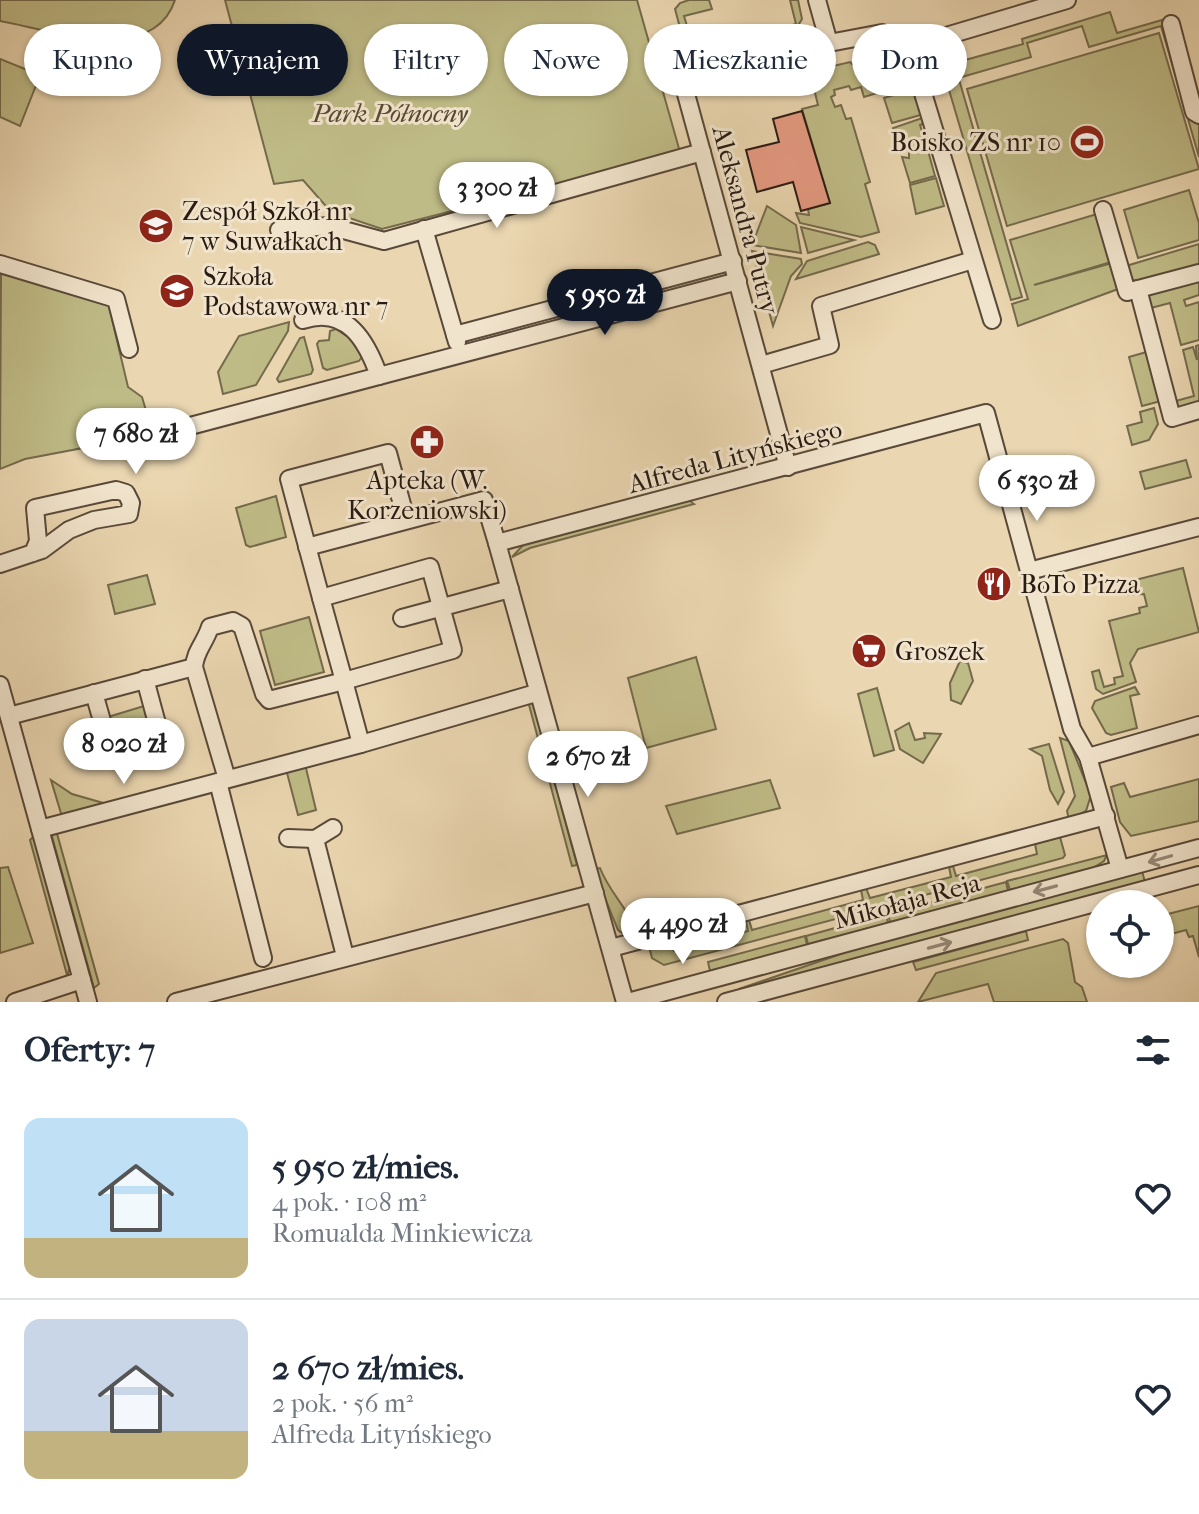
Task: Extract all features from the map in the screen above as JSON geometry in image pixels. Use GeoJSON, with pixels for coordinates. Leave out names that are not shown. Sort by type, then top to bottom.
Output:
{"type":"FeatureCollection","features":[{"type":"Feature","properties":{"kind":"street"},"geometry":{"type":"LineString","coordinates":[[817,0],[824,24]]}},
{"type":"Feature","properties":{"kind":"street"},"geometry":{"type":"LineString","coordinates":[[967,30],[1067,0]]}},
{"type":"Feature","properties":{"kind":"street"},"geometry":{"type":"LineString","coordinates":[[1171,24],[1194,112],[1199,115]]}},
{"type":"Feature","properties":{"kind":"street","name":"Aleksandra Putry"},"geometry":{"type":"LineString","coordinates":[[687,96],[788,467]]}},
{"type":"Feature","properties":{"kind":"street"},"geometry":{"type":"LineString","coordinates":[[924,96],[992,320]]}},
{"type":"Feature","properties":{"kind":"street"},"geometry":{"type":"LineString","coordinates":[[279,230],[329,226],[384,241],[702,152]]}},
{"type":"Feature","properties":{"kind":"street"},"geometry":{"type":"LineString","coordinates":[[1103,210],[1127,292],[1199,273]]}},
{"type":"Feature","properties":{"kind":"street"},"geometry":{"type":"LineString","coordinates":[[424,229],[462,355]]}},
{"type":"Feature","properties":{"kind":"street"},"geometry":{"type":"LineString","coordinates":[[761,365],[830,345],[821,306],[973,260]]}},
{"type":"Feature","properties":{"kind":"street"},"geometry":{"type":"LineString","coordinates":[[455,335],[733,261]]}},
{"type":"Feature","properties":{"kind":"street"},"geometry":{"type":"LineString","coordinates":[[0,264],[116,299],[129,349]]}},
{"type":"Feature","properties":{"kind":"street"},"geometry":{"type":"LineString","coordinates":[[175,430],[738,281]]}},
{"type":"Feature","properties":{"kind":"street"},"geometry":{"type":"LineString","coordinates":[[1138,289],[1172,418],[1199,410]]}},
{"type":"Feature","properties":{"kind":"street"},"geometry":{"type":"LineString","coordinates":[[303,320],[323,317],[348,325],[365,341],[379,376]]}},
{"type":"Feature","properties":{"kind":"street","name":"Alfreda Lityńskiego"},"geometry":{"type":"LineString","coordinates":[[497,543],[986,413],[1072,729],[1088,757],[1120,869]]}},
{"type":"Feature","properties":{"kind":"street"},"geometry":{"type":"LineString","coordinates":[[361,744],[289,479],[388,453],[406,519]]}},
{"type":"Feature","properties":{"kind":"street"},"geometry":{"type":"LineString","coordinates":[[0,564],[33,553],[42,550],[69,530],[94,520],[129,514],[131,503],[126,493],[116,490],[35,508],[38,541],[33,553]]}},
{"type":"Feature","properties":{"kind":"street"},"geometry":{"type":"LineString","coordinates":[[307,547],[484,500],[536,693],[627,1002]]}},
{"type":"Feature","properties":{"kind":"street"},"geometry":{"type":"LineString","coordinates":[[1029,571],[1199,527]]}},
{"type":"Feature","properties":{"kind":"street"},"geometry":{"type":"LineString","coordinates":[[263,958],[194,667],[195,653],[206,640],[210,627],[233,621],[242,626],[269,700],[453,650],[430,567],[321,598]]}},
{"type":"Feature","properties":{"kind":"street"},"geometry":{"type":"LineString","coordinates":[[402,618],[510,589]]}},
{"type":"Feature","properties":{"kind":"street"},"geometry":{"type":"LineString","coordinates":[[9,716],[194,667]]}},
{"type":"Feature","properties":{"kind":"street"},"geometry":{"type":"LineString","coordinates":[[94,693],[112,756],[162,742],[145,679]]}},
{"type":"Feature","properties":{"kind":"street"},"geometry":{"type":"LineString","coordinates":[[0,688],[88,1002]]}},
{"type":"Feature","properties":{"kind":"street"},"geometry":{"type":"LineString","coordinates":[[40,829],[361,744],[536,693]]}},
{"type":"Feature","properties":{"kind":"street"},"geometry":{"type":"LineString","coordinates":[[1088,757],[1199,725]]}},
{"type":"Feature","properties":{"kind":"street"},"geometry":{"type":"LineString","coordinates":[[611,948],[1106,816]]}},
{"type":"Feature","properties":{"kind":"street"},"geometry":{"type":"LineString","coordinates":[[288,838],[315,839],[333,828]]}},
{"type":"Feature","properties":{"kind":"street"},"geometry":{"type":"LineString","coordinates":[[315,839],[345,956]]}},
{"type":"Feature","properties":{"kind":"street","name":"Mikołaja Reja"},"geometry":{"type":"LineString","coordinates":[[627,1002],[1199,848]]}},
{"type":"Feature","properties":{"kind":"street","name":"Mikołaja Reja"},"geometry":{"type":"LineString","coordinates":[[726,1002],[1199,875]]}},
{"type":"Feature","properties":{"kind":"street"},"geometry":{"type":"LineString","coordinates":[[176,1002],[595,893]]}},
{"type":"Feature","properties":{"kind":"street"},"geometry":{"type":"LineString","coordinates":[[15,1002],[82,980]]}},
{"type":"Feature","properties":{"kind":"green space"},"geometry":{"type":"Polygon","coordinates":[[[0,0],[175,0],[159,24],[24,26],[0,21],[0,0]]]}},
{"type":"Feature","properties":{"kind":"green space","name":"Park Północny"},"geometry":{"type":"Polygon","coordinates":[[[225,0],[637,0],[644,25],[644,96],[664,96],[680,152],[382,229],[331,212],[303,180],[274,184],[251,96],[348,96],[348,24],[231,24],[225,0]]]}},
{"type":"Feature","properties":{"kind":"green space"},"geometry":{"type":"Polygon","coordinates":[[[709,0],[712,9],[684,16],[686,24],[679,24],[675,9],[680,3],[709,0]]]}},
{"type":"Feature","properties":{"kind":"green space"},"geometry":{"type":"Polygon","coordinates":[[[790,0],[798,0],[802,19],[796,24],[790,0]]]}},
{"type":"Feature","properties":{"kind":"green space"},"geometry":{"type":"Polygon","coordinates":[[[1110,12],[1117,33],[1162,20],[1190,117],[1199,125],[1199,157],[1161,26],[1089,47],[1082,26],[1027,43],[1031,57],[967,76],[967,60],[1023,44],[1022,39],[1110,12]]]}},
{"type":"Feature","properties":{"kind":"green space","name":"Boisko ZS nr 10"},"geometry":{"type":"Polygon","coordinates":[[[1159,33],[1199,169],[1007,226],[967,89],[1159,33]]]}},
{"type":"Feature","properties":{"kind":"green space"},"geometry":{"type":"Polygon","coordinates":[[[0,59],[24,69],[24,96],[32,96],[20,126],[0,117],[0,59]]]}},
{"type":"Feature","properties":{"kind":"green space"},"geometry":{"type":"Polygon","coordinates":[[[852,64],[852,90],[849,86],[836,89],[836,65],[852,64]]]}},
{"type":"Feature","properties":{"kind":"green space"},"geometry":{"type":"Polygon","coordinates":[[[816,96],[833,96],[835,107],[841,105],[846,119],[851,118],[870,182],[865,184],[879,232],[861,237],[800,223],[796,213],[809,215],[808,209],[830,203],[802,109],[818,105],[816,96]]]}},
{"type":"Feature","properties":{"kind":"green space"},"geometry":{"type":"Polygon","coordinates":[[[916,96],[924,114],[892,123],[884,98],[916,96]]]}},
{"type":"Feature","properties":{"kind":"green space"},"geometry":{"type":"Polygon","coordinates":[[[951,96],[964,96],[1022,297],[1011,300],[951,96]]]}},
{"type":"Feature","properties":{"kind":"green space"},"geometry":{"type":"Polygon","coordinates":[[[925,117],[926,123],[920,125],[926,144],[901,152],[893,128],[925,117]]]}},
{"type":"Feature","properties":{"kind":"green space"},"geometry":{"type":"Polygon","coordinates":[[[927,147],[935,176],[910,183],[902,157],[909,158],[909,152],[927,147]]]}},
{"type":"Feature","properties":{"kind":"green space"},"geometry":{"type":"Polygon","coordinates":[[[936,178],[944,206],[916,214],[910,185],[936,178]]]}},
{"type":"Feature","properties":{"kind":"green space"},"geometry":{"type":"Polygon","coordinates":[[[1189,190],[1199,223],[1199,240],[1138,258],[1124,210],[1189,190]]]}},
{"type":"Feature","properties":{"kind":"green space"},"geometry":{"type":"Polygon","coordinates":[[[767,206],[796,225],[801,253],[752,245],[767,206]]]}},
{"type":"Feature","properties":{"kind":"green space"},"geometry":{"type":"Polygon","coordinates":[[[1097,214],[1111,262],[1034,285],[1112,263],[1118,289],[1018,326],[1012,304],[1028,299],[1010,240],[1097,214]]]}},
{"type":"Feature","properties":{"kind":"green space"},"geometry":{"type":"Polygon","coordinates":[[[801,227],[854,240],[808,253],[801,227]]]}},
{"type":"Feature","properties":{"kind":"green space"},"geometry":{"type":"Polygon","coordinates":[[[868,242],[875,245],[879,254],[796,279],[807,261],[868,242]]]}},
{"type":"Feature","properties":{"kind":"green space"},"geometry":{"type":"Polygon","coordinates":[[[1199,244],[1199,268],[1132,286],[1126,266],[1199,244]]]}},
{"type":"Feature","properties":{"kind":"green space"},"geometry":{"type":"Polygon","coordinates":[[[752,251],[801,259],[802,264],[791,276],[773,326],[752,251]]]}},
{"type":"Feature","properties":{"kind":"green space"},"geometry":{"type":"Polygon","coordinates":[[[1,268],[107,298],[128,387],[142,397],[150,424],[167,432],[25,459],[0,469],[1,268]]]}},
{"type":"Feature","properties":{"kind":"green space"},"geometry":{"type":"Polygon","coordinates":[[[1199,279],[1199,295],[1184,300],[1186,306],[1199,302],[1199,340],[1181,345],[1170,303],[1147,309],[1145,299],[1149,293],[1199,279]]]}},
{"type":"Feature","properties":{"kind":"green space"},"geometry":{"type":"Polygon","coordinates":[[[289,322],[288,331],[256,385],[223,394],[218,372],[239,336],[289,322]]]}},
{"type":"Feature","properties":{"kind":"green space"},"geometry":{"type":"Polygon","coordinates":[[[336,329],[351,339],[362,357],[359,361],[327,370],[323,368],[317,344],[329,340],[330,331],[336,329]]]}},
{"type":"Feature","properties":{"kind":"green space"},"geometry":{"type":"Polygon","coordinates":[[[304,337],[313,370],[311,374],[279,382],[277,379],[300,338],[304,337]]]}},
{"type":"Feature","properties":{"kind":"green space"},"geometry":{"type":"Polygon","coordinates":[[[1199,345],[1199,403],[1178,408],[1172,402],[1194,396],[1183,350],[1193,347],[1197,360],[1196,346],[1199,345]]]}},
{"type":"Feature","properties":{"kind":"green space"},"geometry":{"type":"Polygon","coordinates":[[[1150,351],[1161,401],[1142,406],[1129,357],[1150,351]]]}},
{"type":"Feature","properties":{"kind":"green space"},"geometry":{"type":"Polygon","coordinates":[[[1154,408],[1158,424],[1149,440],[1132,445],[1127,426],[1142,422],[1140,412],[1154,408]]]}},
{"type":"Feature","properties":{"kind":"green space"},"geometry":{"type":"Polygon","coordinates":[[[1186,460],[1191,477],[1145,489],[1140,472],[1186,460]]]}},
{"type":"Feature","properties":{"kind":"green space"},"geometry":{"type":"Polygon","coordinates":[[[276,496],[286,537],[250,547],[246,545],[236,508],[276,496]]]}},
{"type":"Feature","properties":{"kind":"green space"},"geometry":{"type":"Polygon","coordinates":[[[687,499],[694,504],[530,548],[512,557],[525,543],[687,499]]]}},
{"type":"Feature","properties":{"kind":"green space"},"geometry":{"type":"Polygon","coordinates":[[[1183,568],[1199,632],[1138,649],[1130,663],[1136,682],[1103,694],[1096,689],[1092,672],[1099,670],[1104,687],[1115,684],[1114,678],[1123,676],[1109,621],[1140,613],[1139,608],[1147,606],[1144,594],[1123,595],[1123,583],[1183,568]]]}},
{"type":"Feature","properties":{"kind":"green space"},"geometry":{"type":"Polygon","coordinates":[[[147,575],[155,604],[115,614],[108,585],[147,575]]]}},
{"type":"Feature","properties":{"kind":"green space"},"geometry":{"type":"Polygon","coordinates":[[[309,617],[324,672],[275,685],[260,631],[309,617]]]}},
{"type":"Feature","properties":{"kind":"green space"},"geometry":{"type":"Polygon","coordinates":[[[696,657],[716,729],[646,748],[628,678],[696,657]]]}},
{"type":"Feature","properties":{"kind":"green space"},"geometry":{"type":"Polygon","coordinates":[[[960,661],[968,663],[973,681],[961,704],[951,700],[950,683],[960,661]]]}},
{"type":"Feature","properties":{"kind":"green space"},"geometry":{"type":"Polygon","coordinates":[[[1135,687],[1139,694],[1130,696],[1137,728],[1111,735],[1106,733],[1092,708],[1095,701],[1135,687]]]}},
{"type":"Feature","properties":{"kind":"green space"},"geometry":{"type":"Polygon","coordinates":[[[877,688],[894,750],[874,756],[858,694],[877,688]]]}},
{"type":"Feature","properties":{"kind":"green space"},"geometry":{"type":"Polygon","coordinates":[[[528,701],[534,705],[577,865],[572,866],[528,701]]]}},
{"type":"Feature","properties":{"kind":"green space"},"geometry":{"type":"Polygon","coordinates":[[[144,706],[153,737],[117,748],[108,717],[144,706]]]}},
{"type":"Feature","properties":{"kind":"green space"},"geometry":{"type":"Polygon","coordinates":[[[909,723],[915,740],[925,738],[924,733],[941,734],[923,763],[900,749],[895,731],[909,723]]]}},
{"type":"Feature","properties":{"kind":"green space"},"geometry":{"type":"Polygon","coordinates":[[[1060,738],[1069,741],[1091,795],[1086,811],[1069,820],[1067,811],[1075,796],[1060,738]]]}},
{"type":"Feature","properties":{"kind":"green space"},"geometry":{"type":"Polygon","coordinates":[[[1049,744],[1064,792],[1058,804],[1050,790],[1042,756],[1030,749],[1049,744]]]}},
{"type":"Feature","properties":{"kind":"green space"},"geometry":{"type":"Polygon","coordinates":[[[305,764],[316,810],[298,815],[286,769],[305,764]]]}},
{"type":"Feature","properties":{"kind":"green space"},"geometry":{"type":"Polygon","coordinates":[[[1199,779],[1199,821],[1131,836],[1120,822],[1111,787],[1124,783],[1130,797],[1199,779]]]}},
{"type":"Feature","properties":{"kind":"green space"},"geometry":{"type":"Polygon","coordinates":[[[51,780],[72,794],[114,806],[63,820],[51,780]]]}},
{"type":"Feature","properties":{"kind":"green space"},"geometry":{"type":"Polygon","coordinates":[[[770,780],[780,808],[677,834],[666,806],[770,780]]]}},
{"type":"Feature","properties":{"kind":"green space"},"geometry":{"type":"Polygon","coordinates":[[[56,830],[99,984],[94,988],[51,833],[56,830]]]}},
{"type":"Feature","properties":{"kind":"green space"},"geometry":{"type":"Polygon","coordinates":[[[34,836],[70,968],[67,975],[30,840],[34,836]]]}},
{"type":"Feature","properties":{"kind":"green space"},"geometry":{"type":"Polygon","coordinates":[[[1060,837],[1065,855],[1063,858],[664,965],[652,958],[649,947],[670,941],[674,951],[748,931],[746,921],[749,920],[752,930],[863,900],[861,890],[866,888],[870,898],[951,877],[949,867],[953,866],[956,876],[1037,854],[1035,844],[1060,837]]]}},
{"type":"Feature","properties":{"kind":"green space"},"geometry":{"type":"Polygon","coordinates":[[[1107,855],[1093,868],[1010,890],[1007,881],[1107,855]]]}},
{"type":"Feature","properties":{"kind":"green space"},"geometry":{"type":"Polygon","coordinates":[[[8,867],[33,943],[0,953],[0,868],[8,867]]]}},
{"type":"Feature","properties":{"kind":"green space"},"geometry":{"type":"Polygon","coordinates":[[[600,868],[637,934],[626,936],[618,930],[593,869],[600,868]]]}},
{"type":"Feature","properties":{"kind":"green space"},"geometry":{"type":"Polygon","coordinates":[[[1142,871],[1145,882],[1115,890],[1086,890],[1086,898],[739,989],[864,946],[1142,871]]]}},
{"type":"Feature","properties":{"kind":"green space"},"geometry":{"type":"Polygon","coordinates":[[[1006,882],[1008,891],[890,922],[888,914],[1006,882]]]}},
{"type":"Feature","properties":{"kind":"green space"},"geometry":{"type":"Polygon","coordinates":[[[1199,906],[1199,957],[1193,936],[1189,937],[1186,930],[1174,933],[1174,912],[1199,906]]]}},
{"type":"Feature","properties":{"kind":"green space"},"geometry":{"type":"Polygon","coordinates":[[[886,914],[888,923],[808,944],[806,936],[886,914]]]}},
{"type":"Feature","properties":{"kind":"green space"},"geometry":{"type":"Polygon","coordinates":[[[1026,931],[1028,940],[916,970],[913,962],[1026,931]]]}},
{"type":"Feature","properties":{"kind":"green space"},"geometry":{"type":"Polygon","coordinates":[[[805,936],[807,945],[710,971],[708,962],[805,936]]]}},
{"type":"Feature","properties":{"kind":"green space"},"geometry":{"type":"Polygon","coordinates":[[[1063,939],[1068,943],[1075,982],[1082,987],[1087,1002],[994,1002],[988,984],[918,1002],[936,973],[1063,939]]]}},
{"type":"Feature","properties":{"kind":"building"},"geometry":{"type":"Polygon","coordinates":[[[802,111],[830,203],[801,211],[793,182],[757,192],[746,150],[779,142],[773,119],[802,111]]]}},
{"type":"Feature","properties":{"kind":"place","name":"Boisko ZS nr 10"},"geometry":{"type":"Point","coordinates":[1087,142]}},
{"type":"Feature","properties":{"kind":"place","name":"Zespół Szkół nr 7 w Suwałkach"},"geometry":{"type":"Point","coordinates":[156,226]}},
{"type":"Feature","properties":{"kind":"place","name":"Szkoła Podstawowa nr 7"},"geometry":{"type":"Point","coordinates":[177,291]}},
{"type":"Feature","properties":{"kind":"place","name":"Apteka (W. Korzeniowski)"},"geometry":{"type":"Point","coordinates":[427,442]}},
{"type":"Feature","properties":{"kind":"place","name":"BoTo Pizza"},"geometry":{"type":"Point","coordinates":[994,584]}},
{"type":"Feature","properties":{"kind":"place","name":"Groszek"},"geometry":{"type":"Point","coordinates":[869,651]}}]}
